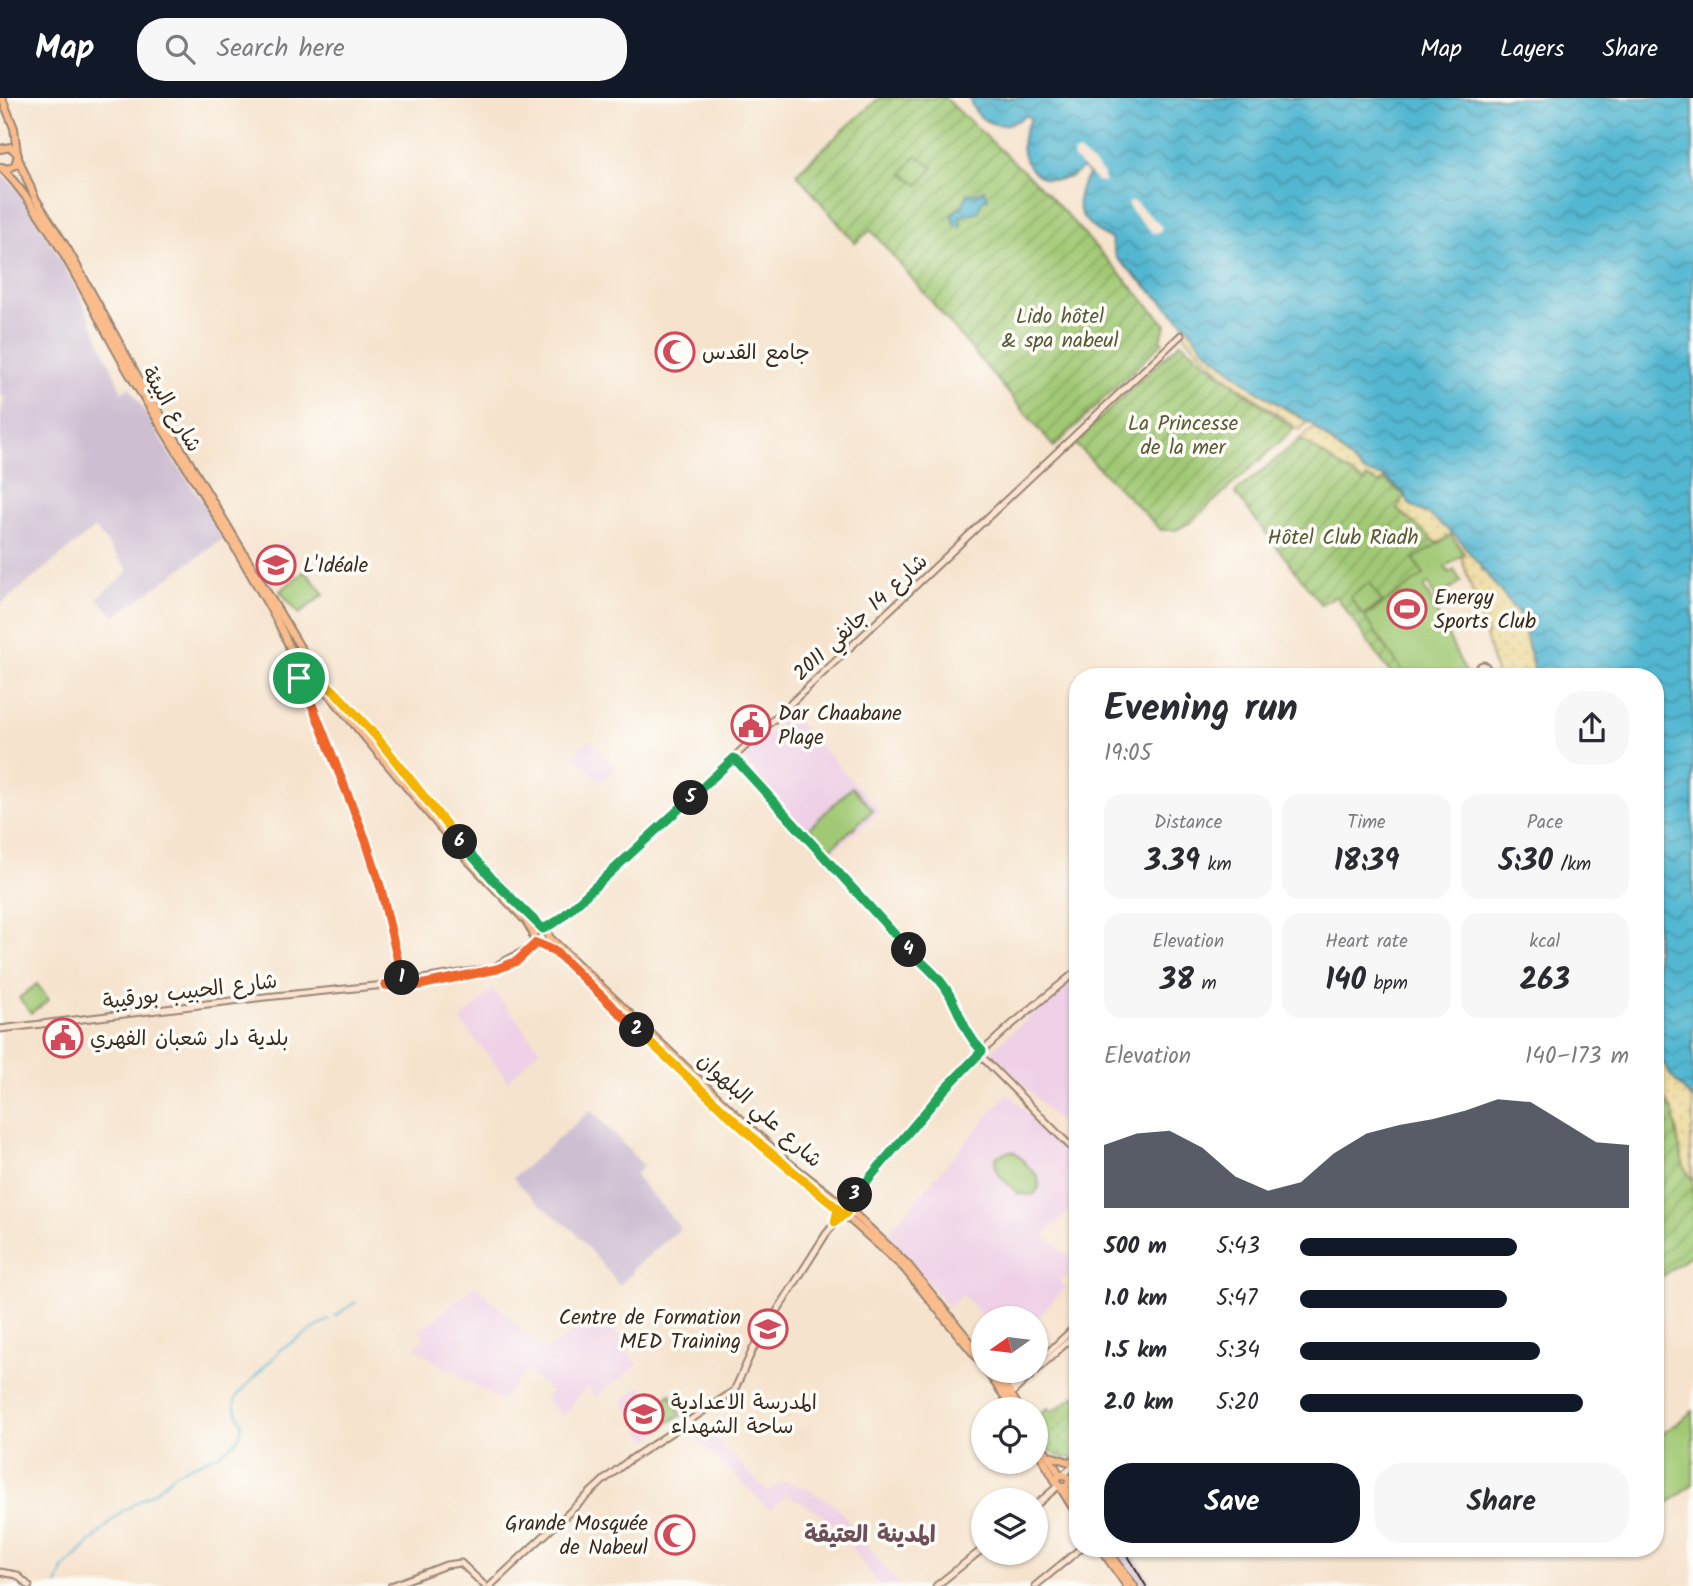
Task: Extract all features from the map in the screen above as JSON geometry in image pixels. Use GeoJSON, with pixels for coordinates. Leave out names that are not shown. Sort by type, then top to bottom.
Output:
{"type":"FeatureCollection","features":[{"type":"Feature","properties":{"kind":"main road","name":"شارع البيئة"},"geometry":{"type":"LineString","coordinates":[[2,98],[13,128],[18,155],[35,198],[68,250],[135,372],[313,667]]}},
{"type":"Feature","properties":{"kind":"main road"},"geometry":{"type":"LineString","coordinates":[[0,149],[8,146],[18,155],[12,167],[0,167]]}},
{"type":"Feature","properties":{"kind":"main road","name":"شارع البيئة"},"geometry":{"type":"LineString","coordinates":[[0,167],[47,224],[64,252],[129,373],[228,535],[286,637],[300,681]]}},
{"type":"Feature","properties":{"kind":"main road"},"geometry":{"type":"LineString","coordinates":[[316,684],[319,671],[313,667],[304,668],[300,681],[306,687],[316,684],[335,692],[376,737],[468,852],[648,1036]]}},
{"type":"Feature","properties":{"kind":"main road"},"geometry":{"type":"LineString","coordinates":[[316,684],[329,694],[464,857],[526,921],[536,941],[562,957],[648,1036]]}},
{"type":"Feature","properties":{"kind":"main road"},"geometry":{"type":"LineString","coordinates":[[536,941],[542,928]]}},
{"type":"Feature","properties":{"kind":"main road"},"geometry":{"type":"LineString","coordinates":[[536,941],[548,942],[549,936]]}},
{"type":"Feature","properties":{"kind":"main road","name":"شارع علي البلهوان"},"geometry":{"type":"LineString","coordinates":[[648,1036],[760,1144],[843,1209],[907,1264],[971,1343]]}},
{"type":"Feature","properties":{"kind":"main road","name":"شارع علي البلهوان"},"geometry":{"type":"LineString","coordinates":[[843,1209],[904,1268],[971,1351]]}},
{"type":"Feature","properties":{"kind":"main road","name":"شارع علي البلهوان"},"geometry":{"type":"LineString","coordinates":[[998,1383],[1010,1397]]}},
{"type":"Feature","properties":{"kind":"main road","name":"شارع علي البلهوان"},"geometry":{"type":"LineString","coordinates":[[1001,1383],[1009,1397]]}},
{"type":"Feature","properties":{"kind":"main road"},"geometry":{"type":"LineString","coordinates":[[1048,1454],[1069,1462]]}},
{"type":"Feature","properties":{"kind":"main road"},"geometry":{"type":"LineString","coordinates":[[1048,1457],[1069,1493]]}},
{"type":"Feature","properties":{"kind":"main road"},"geometry":{"type":"LineString","coordinates":[[1048,1463],[1069,1497]]}},
{"type":"Feature","properties":{"kind":"main road"},"geometry":{"type":"LineString","coordinates":[[1107,1557],[1127,1586]]}},
{"type":"Feature","properties":{"kind":"main road"},"geometry":{"type":"LineString","coordinates":[[1113,1557],[1134,1586]]}},
{"type":"Feature","properties":{"kind":"street","name":"شارع 14 جانفي 2011"},"geometry":{"type":"LineString","coordinates":[[559,920],[1181,335]]}},
{"type":"Feature","properties":{"kind":"street"},"geometry":{"type":"LineString","coordinates":[[300,681],[311,702],[366,841],[405,982]]}},
{"type":"Feature","properties":{"kind":"street"},"geometry":{"type":"LineString","coordinates":[[311,702],[311,690],[316,684]]}},
{"type":"Feature","properties":{"kind":"street"},"geometry":{"type":"LineString","coordinates":[[734,758],[946,988],[972,1042],[1069,1145]]}},
{"type":"Feature","properties":{"kind":"street"},"geometry":{"type":"LineString","coordinates":[[542,928],[559,920]]}},
{"type":"Feature","properties":{"kind":"street"},"geometry":{"type":"LineString","coordinates":[[549,936],[559,920]]}},
{"type":"Feature","properties":{"kind":"street","name":"شارع الحبيب بورقيبة"},"geometry":{"type":"LineString","coordinates":[[0,1029],[385,985],[456,974],[500,964],[522,953],[536,941]]}},
{"type":"Feature","properties":{"kind":"street"},"geometry":{"type":"LineString","coordinates":[[391,1586],[446,1565],[461,1563],[487,1586],[628,1461],[733,1392],[749,1356],[788,1291],[843,1209],[980,1052],[1069,978]]}},
{"type":"Feature","properties":{"kind":"street"},"geometry":{"type":"LineString","coordinates":[[1048,1353],[1069,1333]]}},
{"type":"Feature","properties":{"kind":"street"},"geometry":{"type":"LineString","coordinates":[[1008,1394],[1069,1340]]}},
{"type":"Feature","properties":{"kind":"street"},"geometry":{"type":"LineString","coordinates":[[1008,1394],[1018,1383]]}},
{"type":"Feature","properties":{"kind":"street"},"geometry":{"type":"LineString","coordinates":[[1048,1494],[1069,1473]]}},
{"type":"Feature","properties":{"kind":"street"},"geometry":{"type":"LineString","coordinates":[[1062,1482],[1069,1480]]}},
{"type":"Feature","properties":{"kind":"street"},"geometry":{"type":"LineString","coordinates":[[1035,1586],[1070,1557]]}},
{"type":"Feature","properties":{"kind":"street"},"geometry":{"type":"LineString","coordinates":[[936,1586],[971,1558]]}},
{"type":"Feature","properties":{"kind":"street"},"geometry":{"type":"LineString","coordinates":[[0,1572],[18,1575],[29,1586]]}},
{"type":"Feature","properties":{"kind":"shaded area"},"geometry":{"type":"Polygon","coordinates":[[[0,173],[18,190],[56,251],[80,295],[122,392],[130,387],[171,457],[227,536],[115,616],[97,598],[129,571],[95,528],[0,605],[0,415],[5,398],[0,394],[0,173]]]}},
{"type":"Feature","properties":{"kind":"shaded area","name":"L'Idéale"},"geometry":{"type":"Polygon","coordinates":[[[283,542],[298,562],[270,586],[266,584],[257,564],[283,542]]]}},
{"type":"Feature","properties":{"kind":"shaded area"},"geometry":{"type":"Polygon","coordinates":[[[789,713],[881,811],[828,855],[743,759],[789,713]]]}},
{"type":"Feature","properties":{"kind":"shaded area"},"geometry":{"type":"Polygon","coordinates":[[[590,739],[616,769],[600,782],[574,753],[590,739]]]}},
{"type":"Feature","properties":{"kind":"shaded area"},"geometry":{"type":"Polygon","coordinates":[[[1069,981],[1069,1133],[993,1053],[993,1049],[1069,981]]]}},
{"type":"Feature","properties":{"kind":"shaded area"},"geometry":{"type":"Polygon","coordinates":[[[492,989],[540,1049],[508,1081],[461,1021],[492,989]]]}},
{"type":"Feature","properties":{"kind":"shaded area"},"geometry":{"type":"Polygon","coordinates":[[[1008,1093],[1069,1154],[1069,1211],[1044,1235],[1069,1257],[1069,1272],[1060,1281],[1066,1287],[1048,1306],[973,1306],[962,1294],[949,1307],[885,1236],[1008,1093]]]}},
{"type":"Feature","properties":{"kind":"shaded area"},"geometry":{"type":"Polygon","coordinates":[[[591,1110],[644,1166],[634,1175],[681,1228],[633,1269],[633,1273],[619,1285],[573,1230],[534,1200],[513,1178],[591,1110]]]}},
{"type":"Feature","properties":{"kind":"shaded area"},"geometry":{"type":"Polygon","coordinates":[[[475,1285],[546,1351],[602,1313],[638,1365],[596,1397],[587,1386],[563,1417],[545,1399],[551,1392],[527,1371],[500,1401],[414,1348],[425,1335],[419,1330],[475,1285]]]}},
{"type":"Feature","properties":{"kind":"shaded area","name":"المدرسة الاعدادية ساحة الشهداء"},"geometry":{"type":"Polygon","coordinates":[[[641,1386],[666,1428],[647,1440],[622,1400],[641,1386]]]}},
{"type":"Feature","properties":{"kind":"shaded area"},"geometry":{"type":"Polygon","coordinates":[[[695,1418],[768,1492],[784,1481],[807,1489],[836,1506],[899,1586],[879,1586],[838,1529],[819,1512],[786,1495],[770,1510],[685,1428],[695,1418]]]}},
{"type":"Feature","properties":{"kind":"shaded area"},"geometry":{"type":"Polygon","coordinates":[[[1118,1557],[1136,1557],[1153,1586],[1138,1586],[1118,1557]]]}},
{"type":"Feature","properties":{"kind":"green space","name":"Lido hôtel & spa nabeul"},"geometry":{"type":"Polygon","coordinates":[[[879,98],[945,98],[1048,194],[1166,325],[1160,340],[1163,342],[1054,447],[871,230],[855,243],[796,173],[879,98]]]}},
{"type":"Feature","properties":{"kind":"green space"},"geometry":{"type":"Polygon","coordinates":[[[916,155],[933,168],[919,185],[903,173],[916,155]]]}},
{"type":"Feature","properties":{"kind":"green space","name":"La Princesse de la mer"},"geometry":{"type":"Polygon","coordinates":[[[1181,342],[1294,429],[1191,522],[1176,530],[1161,530],[1074,443],[1181,342]]]}},
{"type":"Feature","properties":{"kind":"green space","name":"Hôtel Club Riadh"},"geometry":{"type":"Polygon","coordinates":[[[1300,439],[1364,482],[1367,477],[1380,484],[1384,479],[1405,496],[1397,509],[1438,544],[1414,559],[1424,575],[1366,619],[1401,668],[1387,668],[1336,596],[1321,604],[1235,493],[1300,439]]]}},
{"type":"Feature","properties":{"kind":"green space","name":"Energy Sports Club"},"geometry":{"type":"Polygon","coordinates":[[[1451,535],[1464,554],[1445,567],[1449,573],[1454,570],[1461,581],[1435,600],[1429,583],[1424,587],[1464,668],[1401,668],[1366,619],[1367,615],[1424,575],[1414,559],[1451,535]]]}},
{"type":"Feature","properties":{"kind":"green space"},"geometry":{"type":"Polygon","coordinates":[[[305,571],[324,594],[299,614],[280,591],[305,571]]]}},
{"type":"Feature","properties":{"kind":"green space"},"geometry":{"type":"Polygon","coordinates":[[[1369,583],[1382,602],[1363,615],[1350,597],[1369,583]]]}},
{"type":"Feature","properties":{"kind":"green space"},"geometry":{"type":"Polygon","coordinates":[[[852,787],[873,810],[829,850],[809,828],[852,787]]]}},
{"type":"Feature","properties":{"kind":"green space"},"geometry":{"type":"Polygon","coordinates":[[[37,984],[49,1000],[31,1013],[19,998],[37,984]]]}},
{"type":"Feature","properties":{"kind":"green space"},"geometry":{"type":"Polygon","coordinates":[[[1664,1099],[1673,1112],[1684,1167],[1693,1182],[1693,1253],[1664,1275],[1664,1099]]]}},
{"type":"Feature","properties":{"kind":"green space"},"geometry":{"type":"Polygon","coordinates":[[[1015,1152],[1038,1177],[1039,1188],[1033,1195],[1019,1194],[998,1173],[995,1162],[997,1156],[1015,1152]]]}},
{"type":"Feature","properties":{"kind":"green space"},"geometry":{"type":"Polygon","coordinates":[[[671,1394],[681,1416],[669,1422],[658,1401],[671,1394]]]}},
{"type":"Feature","properties":{"kind":"green space"},"geometry":{"type":"Polygon","coordinates":[[[1069,1400],[1069,1458],[1061,1457],[1048,1448],[1048,1408],[1051,1412],[1069,1400]]]}},
{"type":"Feature","properties":{"kind":"green space"},"geometry":{"type":"Polygon","coordinates":[[[1693,1411],[1693,1484],[1664,1507],[1664,1433],[1693,1411]]]}},
{"type":"Feature","properties":{"kind":"sand"},"geometry":{"type":"Polygon","coordinates":[[[1186,325],[1212,354],[1242,380],[1308,422],[1299,430],[1222,374],[1186,337],[1181,329],[1186,325]]]}},
{"type":"Feature","properties":{"kind":"sand"},"geometry":{"type":"Polygon","coordinates":[[[1314,427],[1364,472],[1385,477],[1405,494],[1409,504],[1431,516],[1457,537],[1521,617],[1534,668],[1495,668],[1461,556],[1464,554],[1451,535],[1438,544],[1397,509],[1384,479],[1380,484],[1364,482],[1300,439],[1314,427]]]}},
{"type":"Feature","properties":{"kind":"sand"},"geometry":{"type":"Polygon","coordinates":[[[1664,1064],[1693,1100],[1690,1145],[1693,1182],[1684,1167],[1673,1112],[1664,1099],[1664,1064]]]}},
{"type":"Feature","properties":{"kind":"water"},"geometry":{"type":"Polygon","coordinates":[[[969,98],[1693,98],[1693,1100],[1664,1064],[1664,668],[1534,668],[1521,617],[1457,537],[1431,516],[1409,504],[1405,494],[1385,477],[1364,472],[1312,424],[1256,390],[1204,348],[1186,325],[1116,257],[1111,239],[1092,227],[1080,212],[1079,194],[1089,174],[1083,168],[1070,177],[1056,180],[1044,178],[1033,171],[1022,149],[1024,134],[1031,119],[1026,115],[1017,121],[1000,125],[985,120],[969,98]]]}},
{"type":"Feature","properties":{"kind":"water"},"geometry":{"type":"Polygon","coordinates":[[[984,190],[988,198],[981,202],[979,211],[959,217],[961,226],[955,225],[952,214],[963,205],[968,193],[975,194],[984,190]]]}},
{"type":"Feature","properties":{"kind":"pier"},"geometry":{"type":"Polygon","coordinates":[[[1079,151],[1104,174],[1104,182],[1097,181],[1074,159],[1073,154],[1079,151]]]}},
{"type":"Feature","properties":{"kind":"pier"},"geometry":{"type":"Polygon","coordinates":[[[1129,202],[1135,202],[1159,224],[1162,228],[1160,232],[1153,233],[1132,212],[1129,202]]]}},
{"type":"Feature","properties":{"kind":"waterway"},"geometry":{"type":"LineString","coordinates":[[335,1316],[356,1302]]}},
{"type":"Feature","properties":{"kind":"waterway"},"geometry":{"type":"LineString","coordinates":[[57,1586],[63,1569],[121,1512],[154,1492],[177,1472],[219,1454],[235,1442],[242,1423],[234,1405],[237,1396],[281,1349],[329,1320]]}},
{"type":"Feature","properties":{"kind":"railway"},"geometry":{"type":"LineString","coordinates":[[1129,1557],[1146,1586]]}},
{"type":"Feature","properties":{"kind":"place","name":"جامع القدس"},"geometry":{"type":"Point","coordinates":[675,352]}},
{"type":"Feature","properties":{"kind":"place","name":"L'Idéale"},"geometry":{"type":"Point","coordinates":[276,565]}},
{"type":"Feature","properties":{"kind":"place","name":"Energy Sports Club"},"geometry":{"type":"Point","coordinates":[1407,609]}},
{"type":"Feature","properties":{"kind":"place","name":"Dar Chaabane Plage"},"geometry":{"type":"Point","coordinates":[751,725]}},
{"type":"Feature","properties":{"kind":"place","name":"بلدية دار شعبان الفهري"},"geometry":{"type":"Point","coordinates":[63,1038]}},
{"type":"Feature","properties":{"kind":"place","name":"Centre de Formation MED Training"},"geometry":{"type":"Point","coordinates":[768,1329]}},
{"type":"Feature","properties":{"kind":"place","name":"المدرسة الاعدادية ساحة الشهداء"},"geometry":{"type":"Point","coordinates":[644,1414]}},
{"type":"Feature","properties":{"kind":"place","name":"Grande Mosquée de Nabeul"},"geometry":{"type":"Point","coordinates":[675,1535]}},
{"type":"Feature","properties":{"kind":"district","name":"المدينة العتيقة"},"geometry":{"type":"Point","coordinates":[870,1534]}},
{"type":"Feature","properties":{"kind":"route"},"geometry":{"type":"LineString","coordinates":[[308,666],[319,671],[320,679],[359,717],[468,852],[543,929],[559,920],[734,758],[946,988],[972,1042],[982,1051],[919,1118],[853,1197],[847,1212],[835,1222],[838,1209],[710,1099],[551,949],[536,943],[517,961],[497,969],[410,985],[407,988],[385,985],[402,981],[381,889],[351,801],[299,678],[301,670],[308,666]]}}]}
